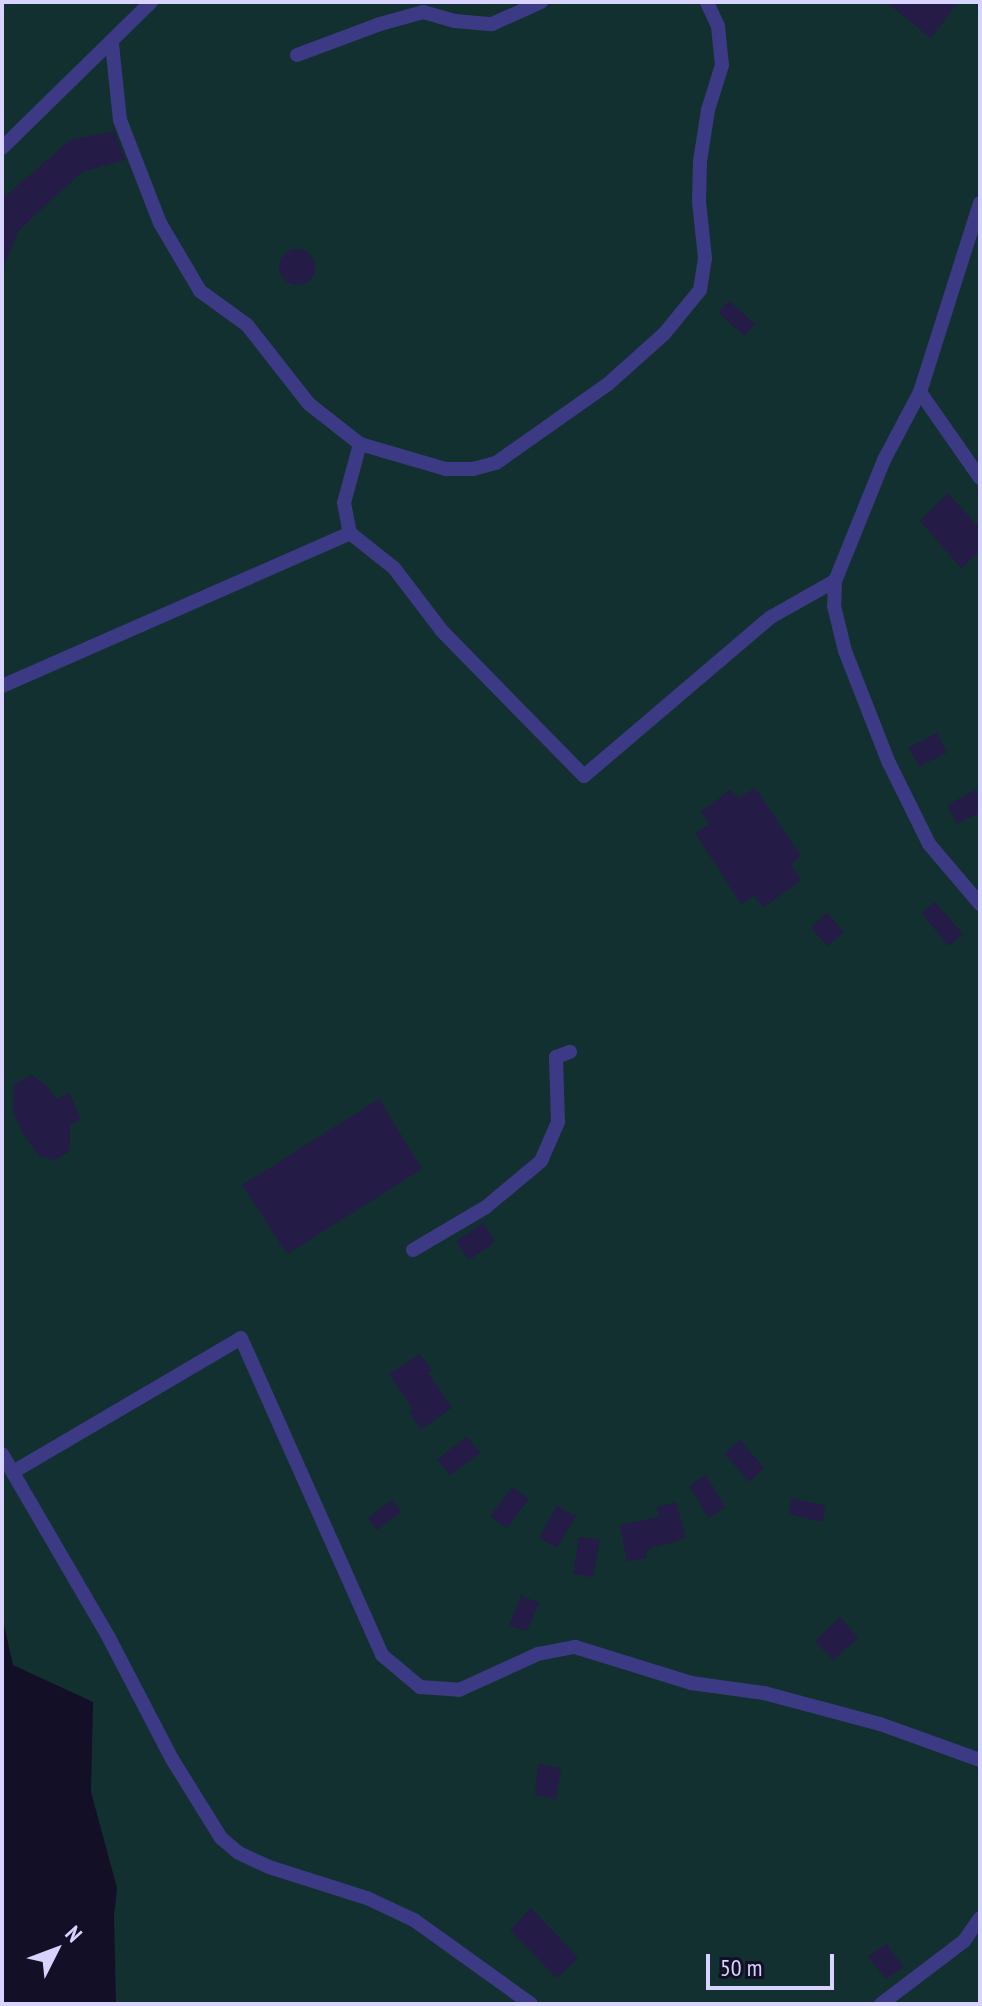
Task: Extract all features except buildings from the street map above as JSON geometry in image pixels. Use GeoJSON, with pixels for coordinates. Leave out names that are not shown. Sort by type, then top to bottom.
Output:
{"type":"FeatureCollection","features":[{"type":"Feature","properties":{"kind":"street"},"geometry":{"type":"LineString","coordinates":[[2,148],[112,44],[151,2]]}},
{"type":"Feature","properties":{"kind":"street"},"geometry":{"type":"LineString","coordinates":[[297,55],[380,24],[423,12],[455,21],[492,24],[541,2]]}},
{"type":"Feature","properties":{"kind":"street"},"geometry":{"type":"LineString","coordinates":[[112,44],[120,120],[160,223],[200,291],[247,325],[309,404],[360,444],[446,469],[473,469],[496,463],[608,384],[689,308],[704,276],[704,229],[699,202],[700,161],[708,110],[722,65],[718,26],[707,2]]}},
{"type":"Feature","properties":{"kind":"street"},"geometry":{"type":"LineString","coordinates":[[980,203],[920,392],[884,460],[835,581],[834,606],[845,651],[889,763],[929,844],[980,904]]}},
{"type":"Feature","properties":{"kind":"street"},"geometry":{"type":"LineString","coordinates":[[920,392],[980,478]]}},
{"type":"Feature","properties":{"kind":"street"},"geometry":{"type":"LineString","coordinates":[[360,444],[344,503],[350,533],[394,568],[442,631],[584,776],[771,617],[835,581]]}},
{"type":"Feature","properties":{"kind":"street"},"geometry":{"type":"LineString","coordinates":[[2,686],[350,533]]}},
{"type":"Feature","properties":{"kind":"street"},"geometry":{"type":"LineString","coordinates":[[413,1250],[486,1207],[541,1161],[558,1122],[556,1057],[570,1052]]}},
{"type":"Feature","properties":{"kind":"street"},"geometry":{"type":"LineString","coordinates":[[13,1472],[241,1338],[382,1655],[420,1687],[459,1690],[538,1654],[575,1647],[691,1683],[764,1693],[866,1720],[980,1760]]}},
{"type":"Feature","properties":{"kind":"street"},"geometry":{"type":"LineString","coordinates":[[2,1454],[109,1638],[191,1793],[221,1838],[239,1853],[269,1867],[367,1898],[414,1920],[531,2004]]}},
{"type":"Feature","properties":{"kind":"street"},"geometry":{"type":"LineString","coordinates":[[881,2004],[964,1941],[980,1918]]}},
{"type":"Feature","properties":{"kind":"green space"},"geometry":{"type":"Polygon","coordinates":[[[2,2],[980,2],[980,2004],[116,2004],[114,1915],[117,1888],[91,1792],[93,1702],[13,1665],[2,1616],[2,2]]]}}]}
